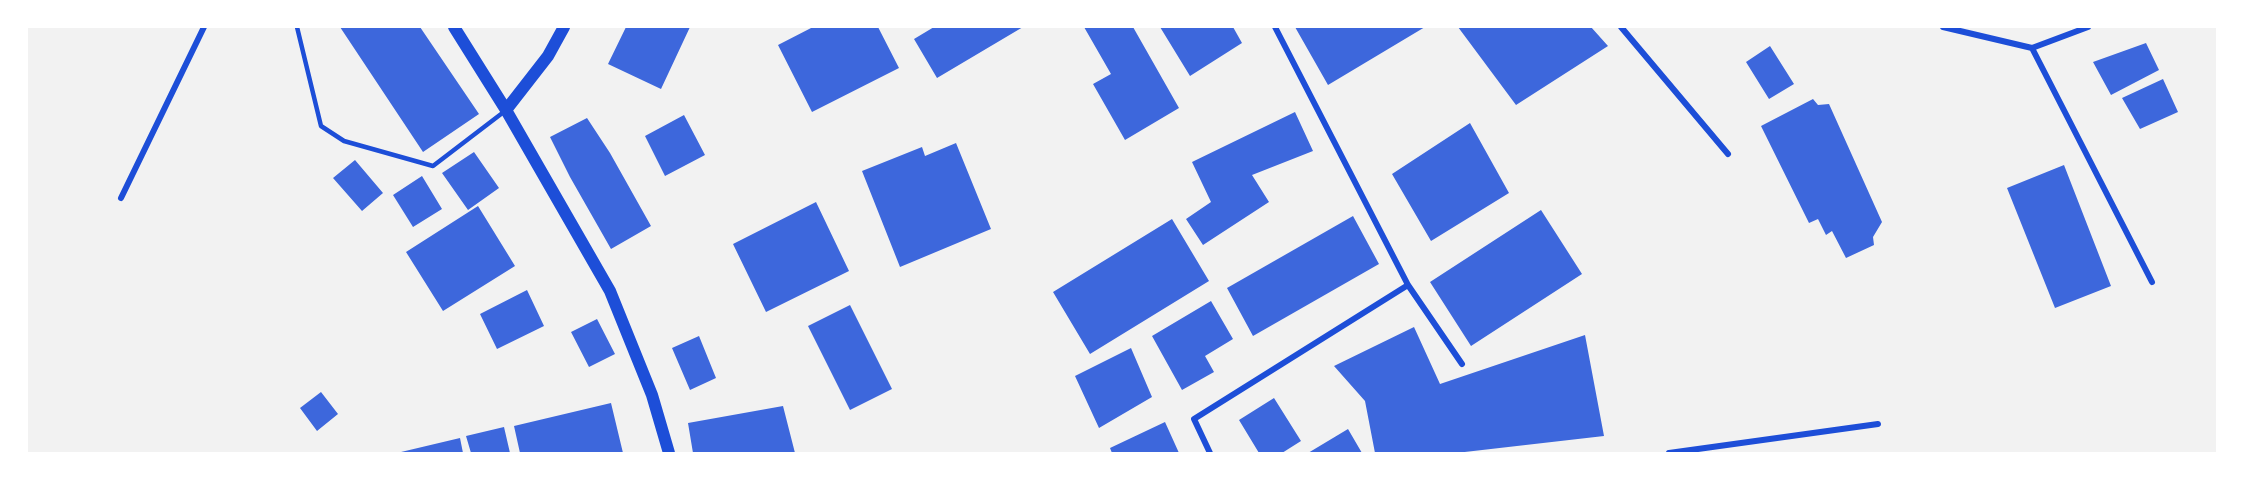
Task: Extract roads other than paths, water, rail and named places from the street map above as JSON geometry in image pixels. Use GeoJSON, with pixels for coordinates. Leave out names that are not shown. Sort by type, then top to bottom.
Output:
{"type":"FeatureCollection","features":[{"type":"Feature","properties":{"kind":"main road"},"geometry":{"type":"LineString","coordinates":[[454,27],[506,110],[610,291],[652,395],[669,453]]}},
{"type":"Feature","properties":{"kind":"main road"},"geometry":{"type":"LineString","coordinates":[[506,110],[548,56],[564,27]]}},
{"type":"Feature","properties":{"kind":"street"},"geometry":{"type":"LineString","coordinates":[[121,198],[204,27]]}},
{"type":"Feature","properties":{"kind":"street"},"geometry":{"type":"LineString","coordinates":[[1275,27],[1408,285],[1462,364]]}},
{"type":"Feature","properties":{"kind":"street"},"geometry":{"type":"LineString","coordinates":[[1621,27],[1728,154]]}},
{"type":"Feature","properties":{"kind":"street"},"geometry":{"type":"LineString","coordinates":[[1943,27],[2032,48],[2088,27]]}},
{"type":"Feature","properties":{"kind":"street"},"geometry":{"type":"LineString","coordinates":[[2032,48],[2152,282]]}},
{"type":"Feature","properties":{"kind":"street"},"geometry":{"type":"LineString","coordinates":[[1210,453],[1194,419],[1408,285]]}},
{"type":"Feature","properties":{"kind":"street"},"geometry":{"type":"LineString","coordinates":[[1669,453],[1878,424]]}},
{"type":"Feature","properties":{"kind":"lane"},"geometry":{"type":"LineString","coordinates":[[297,27],[321,126],[344,141],[433,166],[506,110]]}}]}
